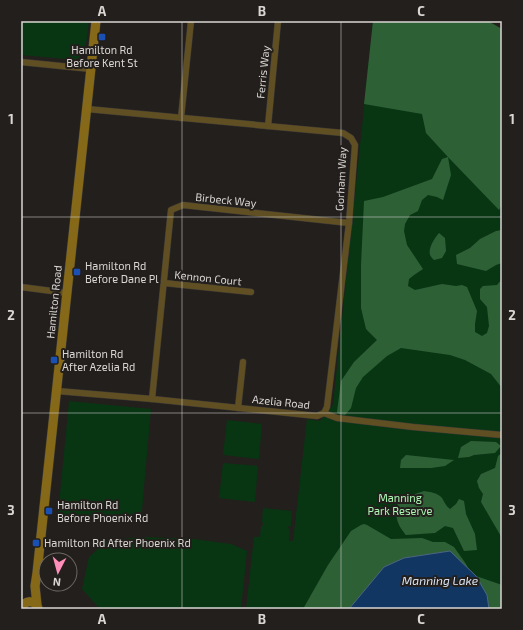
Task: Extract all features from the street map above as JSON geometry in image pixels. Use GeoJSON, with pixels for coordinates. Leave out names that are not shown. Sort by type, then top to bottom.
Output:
{"type":"FeatureCollection","features":[{"type":"Feature","properties":{"kind":"main road","name":"Hamilton Road"},"geometry":{"type":"LineString","coordinates":[[38,607],[35,586],[96,21]]}},
{"type":"Feature","properties":{"kind":"main road","name":"Hamilton Road"},"geometry":{"type":"LineString","coordinates":[[23,606],[35,586]]}},
{"type":"Feature","properties":{"kind":"main road"},"geometry":{"type":"LineString","coordinates":[[23,606],[27,602],[33,602],[38,607]]}},
{"type":"Feature","properties":{"kind":"street"},"geometry":{"type":"LineString","coordinates":[[181,118],[191,21]]}},
{"type":"Feature","properties":{"kind":"street","name":"Ferris Way"},"geometry":{"type":"LineString","coordinates":[[268,126],[278,21]]}},
{"type":"Feature","properties":{"kind":"street"},"geometry":{"type":"LineString","coordinates":[[21,62],[91,70]]}},
{"type":"Feature","properties":{"kind":"street","name":"Gorham Way"},"geometry":{"type":"LineString","coordinates":[[87,109],[343,133],[351,138],[355,145],[349,223],[328,407],[324,414]]}},
{"type":"Feature","properties":{"kind":"street","name":"Birbeck Way"},"geometry":{"type":"LineString","coordinates":[[152,398],[171,210],[183,205],[349,223]]}},
{"type":"Feature","properties":{"kind":"street","name":"Kennon Court"},"geometry":{"type":"LineString","coordinates":[[164,283],[251,292]]}},
{"type":"Feature","properties":{"kind":"street"},"geometry":{"type":"LineString","coordinates":[[21,287],[67,293]]}},
{"type":"Feature","properties":{"kind":"street"},"geometry":{"type":"LineString","coordinates":[[238,408],[243,362]]}},
{"type":"Feature","properties":{"kind":"street","name":"Azelia Road"},"geometry":{"type":"LineString","coordinates":[[57,391],[152,398],[317,416],[324,414],[337,418],[412,427],[502,435]]}},
{"type":"Feature","properties":{"kind":"green space"},"geometry":{"type":"Polygon","coordinates":[[[21,21],[89,21],[85,52],[76,60],[21,55],[21,21]]]}},
{"type":"Feature","properties":{"kind":"green space","name":"Manning Park Reserve"},"geometry":{"type":"Polygon","coordinates":[[[373,21],[502,30],[502,609],[246,609],[254,537],[260,537],[261,526],[263,525],[263,508],[292,511],[291,526],[288,528],[290,529],[289,541],[293,541],[307,419],[320,421],[333,405],[373,21]]]}},
{"type":"Feature","properties":{"kind":"green space"},"geometry":{"type":"Polygon","coordinates":[[[373,21],[488,21],[502,29],[502,204],[499,210],[426,133],[422,114],[364,104],[373,21]]]}},
{"type":"Feature","properties":{"kind":"green space"},"geometry":{"type":"Polygon","coordinates":[[[448,157],[451,175],[443,200],[428,195],[422,200],[418,211],[410,215],[405,224],[404,231],[407,245],[423,269],[409,279],[408,286],[415,290],[442,284],[456,286],[462,285],[467,287],[477,311],[475,332],[482,336],[487,333],[489,326],[487,307],[480,299],[480,289],[483,286],[497,285],[502,279],[502,388],[491,374],[465,360],[450,355],[401,348],[387,356],[363,377],[356,388],[351,408],[345,415],[339,414],[337,412],[341,381],[354,362],[377,340],[366,329],[361,308],[361,265],[364,201],[383,197],[432,179],[442,159],[448,157]]]}},
{"type":"Feature","properties":{"kind":"green space"},"geometry":{"type":"Polygon","coordinates":[[[502,230],[502,263],[486,271],[457,264],[456,255],[470,248],[480,239],[496,231],[502,230]]]}},
{"type":"Feature","properties":{"kind":"green space"},"geometry":{"type":"Polygon","coordinates":[[[439,233],[445,238],[446,251],[442,258],[434,260],[430,255],[430,249],[439,233]]]}},
{"type":"Feature","properties":{"kind":"green space"},"geometry":{"type":"Polygon","coordinates":[[[69,401],[151,409],[141,522],[58,515],[69,401]]]}},
{"type":"Feature","properties":{"kind":"green space"},"geometry":{"type":"Polygon","coordinates":[[[227,420],[262,424],[259,459],[223,455],[227,420]]]}},
{"type":"Feature","properties":{"kind":"green space"},"geometry":{"type":"Polygon","coordinates":[[[471,441],[496,442],[501,446],[495,453],[458,458],[461,447],[471,441]]]}},
{"type":"Feature","properties":{"kind":"green space"},"geometry":{"type":"Polygon","coordinates":[[[502,453],[502,538],[481,502],[483,494],[477,481],[481,474],[495,468],[498,456],[502,453]]]}},
{"type":"Feature","properties":{"kind":"green space"},"geometry":{"type":"Polygon","coordinates":[[[406,455],[454,460],[445,466],[431,468],[400,468],[401,460],[406,455]]]}},
{"type":"Feature","properties":{"kind":"green space"},"geometry":{"type":"Polygon","coordinates":[[[223,463],[258,466],[255,502],[219,498],[223,463]]]}},
{"type":"Feature","properties":{"kind":"green space"},"geometry":{"type":"Polygon","coordinates":[[[424,491],[440,496],[450,509],[459,499],[464,501],[466,514],[475,534],[477,550],[464,551],[453,528],[445,526],[435,533],[405,534],[397,519],[398,502],[406,497],[424,491]]]}},
{"type":"Feature","properties":{"kind":"green space"},"geometry":{"type":"Polygon","coordinates":[[[364,524],[391,539],[422,538],[433,542],[445,542],[454,547],[469,570],[450,551],[404,558],[384,567],[349,609],[303,609],[328,565],[351,531],[364,524]]]}},
{"type":"Feature","properties":{"kind":"green space"},"geometry":{"type":"Polygon","coordinates":[[[139,537],[194,539],[231,544],[247,551],[241,609],[100,609],[82,589],[89,557],[107,541],[139,537]]]}},
{"type":"Feature","properties":{"kind":"green space"},"geometry":{"type":"Polygon","coordinates":[[[476,576],[502,585],[502,609],[489,609],[487,595],[476,576]]]}},
{"type":"Feature","properties":{"kind":"water","name":"Manning Lake"},"geometry":{"type":"Polygon","coordinates":[[[450,551],[476,576],[487,595],[489,609],[349,609],[384,567],[404,558],[450,551]]]}},
{"type":"Feature","properties":{"kind":"place","name":"Hamilton Rd Before Kent St"},"geometry":{"type":"Point","coordinates":[102,37]}},
{"type":"Feature","properties":{"kind":"place","name":"Hamilton Rd Before Dane Pl"},"geometry":{"type":"Point","coordinates":[77,272]}},
{"type":"Feature","properties":{"kind":"place","name":"Hamilton Rd After Azelia Rd"},"geometry":{"type":"Point","coordinates":[54,360]}},
{"type":"Feature","properties":{"kind":"place","name":"Hamilton Rd Before Phoenix Rd"},"geometry":{"type":"Point","coordinates":[49,511]}},
{"type":"Feature","properties":{"kind":"place","name":"Hamilton Rd After Phoenix Rd"},"geometry":{"type":"Point","coordinates":[36,543]}}]}
